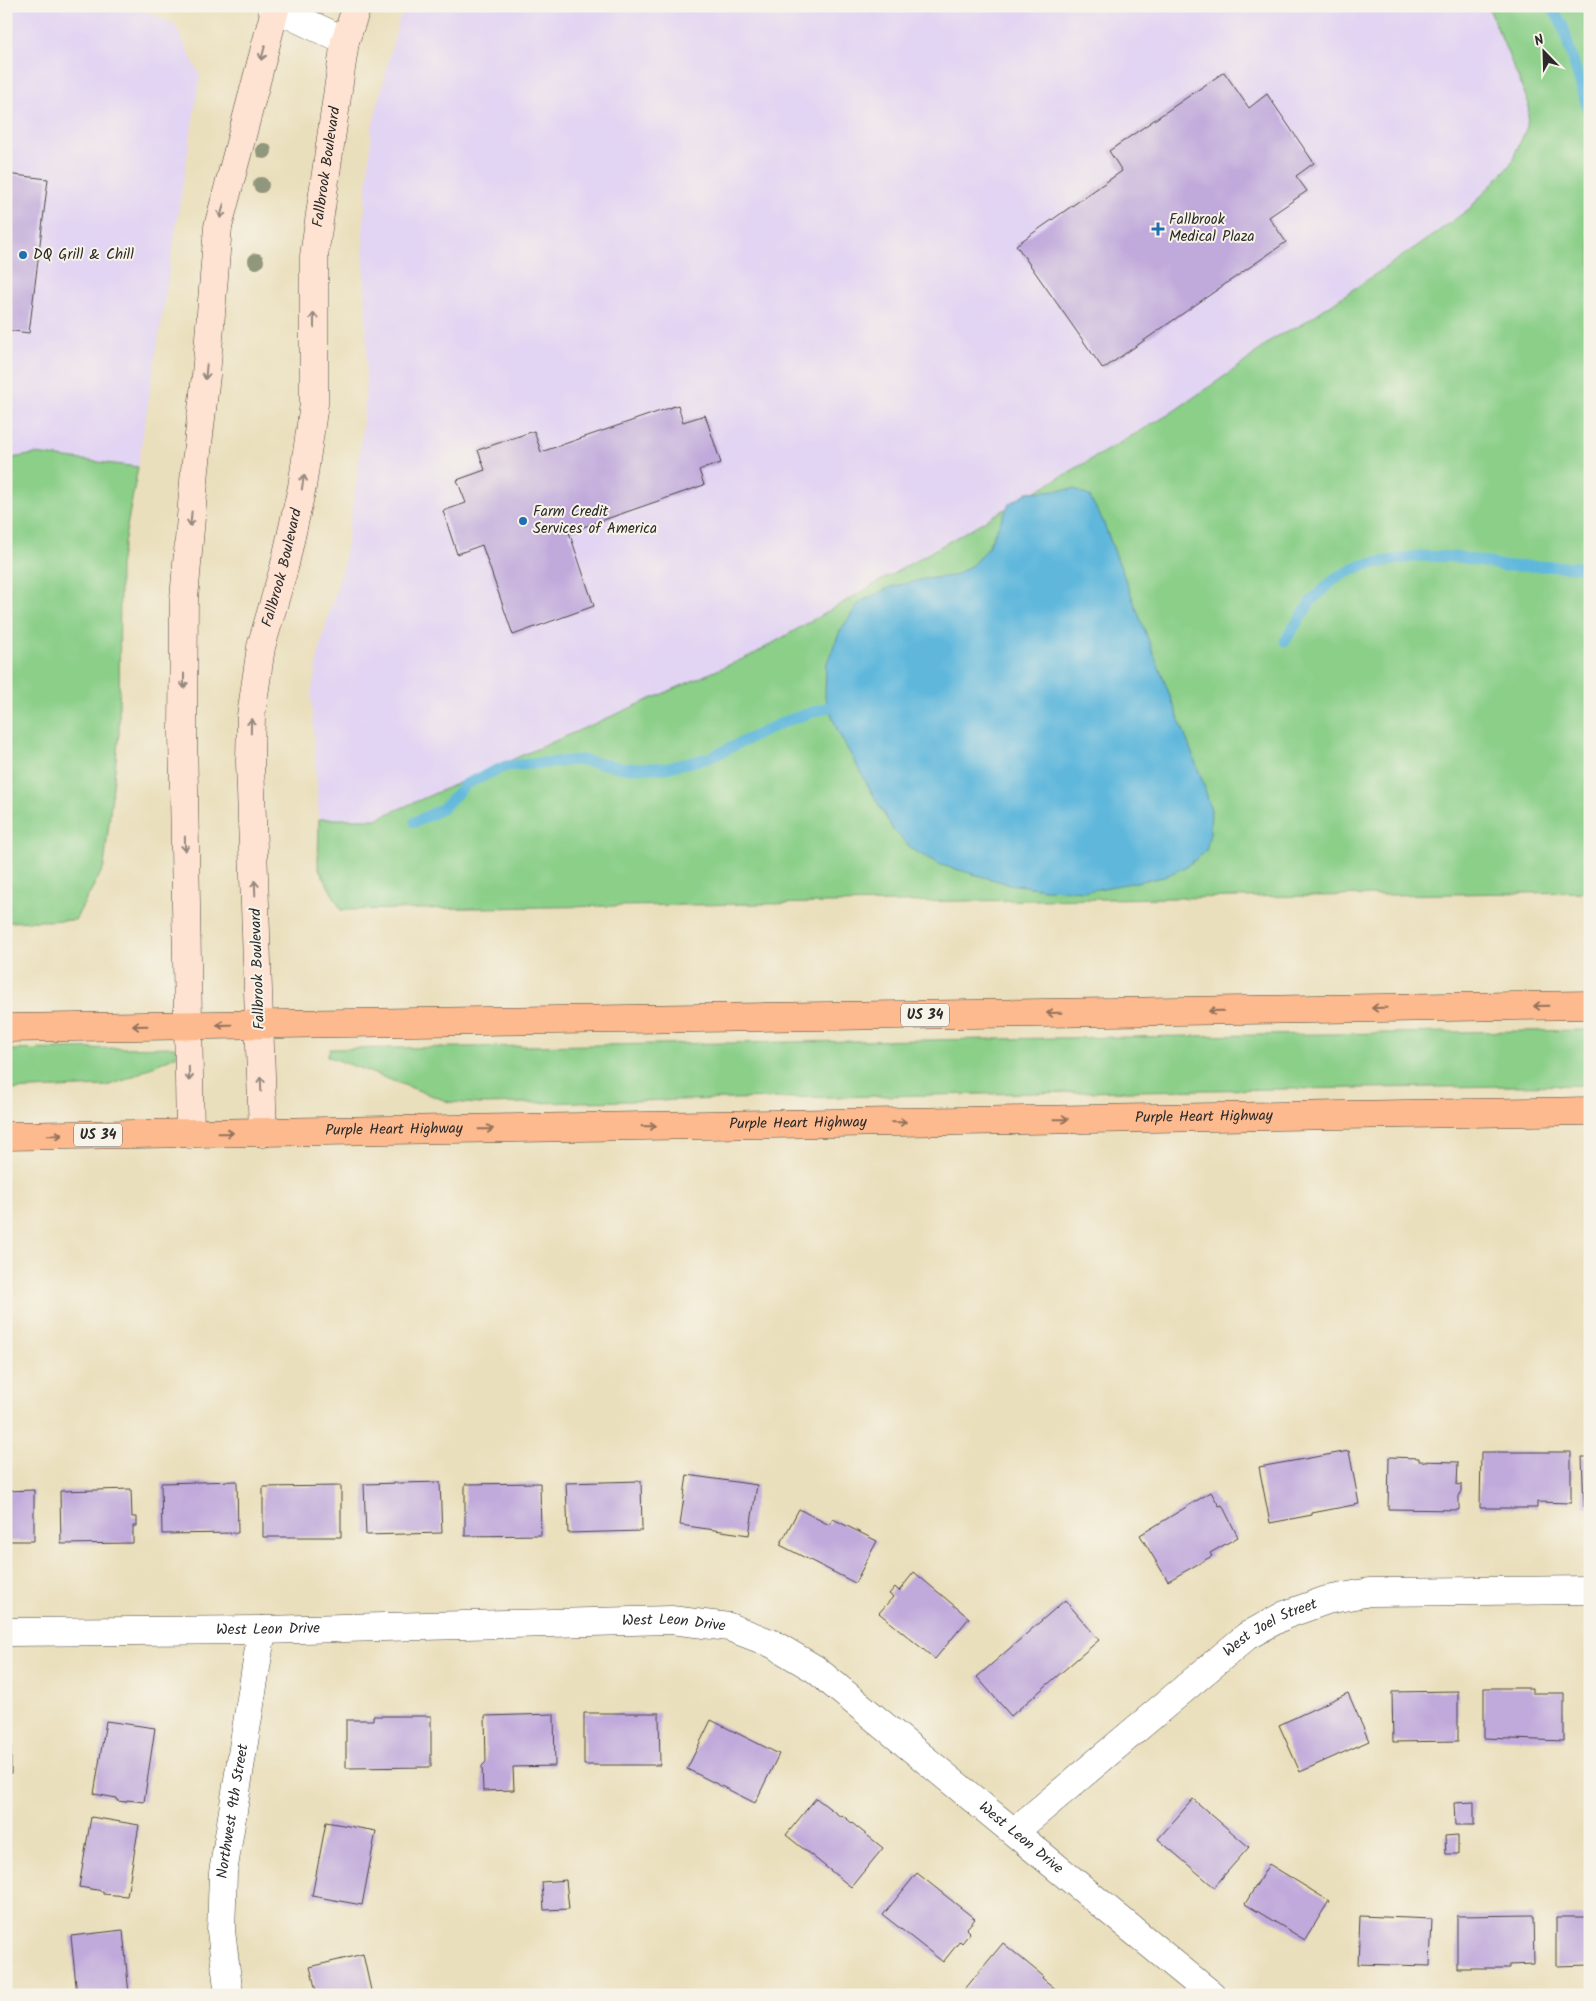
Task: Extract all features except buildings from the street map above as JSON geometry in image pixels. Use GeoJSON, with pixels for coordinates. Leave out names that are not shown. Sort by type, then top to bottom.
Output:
{"type":"FeatureCollection","features":[{"type":"Feature","properties":{"kind":"main road","name":"US 34"},"geometry":{"type":"LineString","coordinates":[[6,1028],[1590,1005]]}},
{"type":"Feature","properties":{"kind":"main road","name":"Purple Heart Highway"},"geometry":{"type":"LineString","coordinates":[[6,1136],[1590,1111]]}},
{"type":"Feature","properties":{"kind":"street","name":"Fallbrook Boulevard"},"geometry":{"type":"LineString","coordinates":[[262,1133],[260,1024],[250,762],[251,716],[261,647],[284,568],[302,487],[313,413],[314,256],[345,41],[357,6]]}},
{"type":"Feature","properties":{"kind":"street"},"geometry":{"type":"LineString","coordinates":[[190,1134],[183,732],[184,609],[218,227],[274,7],[345,41]]}},
{"type":"Feature","properties":{"kind":"street","name":"West Joel Street"},"geometry":{"type":"LineString","coordinates":[[1014,1832],[1247,1636],[1285,1614],[1327,1600],[1370,1592],[1590,1590]]}},
{"type":"Feature","properties":{"kind":"street","name":"West Leon Drive"},"geometry":{"type":"LineString","coordinates":[[6,1632],[262,1630],[671,1620],[729,1627],[773,1644],[815,1669],[1212,1995]]}},
{"type":"Feature","properties":{"kind":"street","name":"Northwest 9th Street"},"geometry":{"type":"LineString","coordinates":[[229,1995],[221,1931],[223,1873],[262,1630]]}},
{"type":"Feature","properties":{"kind":"shaded area"},"geometry":{"type":"Polygon","coordinates":[[[6,6],[135,6],[175,25],[200,76],[138,467],[35,454],[6,459],[6,6]]]}},
{"type":"Feature","properties":{"kind":"shaded area"},"geometry":{"type":"Polygon","coordinates":[[[406,6],[1488,6],[1550,156],[1168,415],[754,654],[376,819],[319,819],[311,694],[322,639],[343,566],[358,472],[365,404],[367,346],[363,233],[372,128],[398,23],[406,6]]]}},
{"type":"Feature","properties":{"kind":"green space"},"geometry":{"type":"Polygon","coordinates":[[[1488,6],[1590,6],[1590,892],[341,910],[318,867],[319,819],[376,819],[754,654],[1168,415],[1241,365],[1274,338],[1299,326],[1469,209],[1510,165],[1527,127],[1529,104],[1488,6]]]}},
{"type":"Feature","properties":{"kind":"green space"},"geometry":{"type":"Polygon","coordinates":[[[35,454],[138,467],[120,565],[119,733],[104,867],[75,920],[6,922],[6,459],[35,454]]]}},
{"type":"Feature","properties":{"kind":"green space"},"geometry":{"type":"Polygon","coordinates":[[[1590,1030],[1590,1085],[1130,1091],[480,1104],[449,1102],[327,1056],[330,1049],[1590,1030]]]}},
{"type":"Feature","properties":{"kind":"green space"},"geometry":{"type":"Polygon","coordinates":[[[175,1047],[177,1055],[125,1080],[106,1086],[6,1090],[6,1050],[175,1047]]]}},
{"type":"Feature","properties":{"kind":"water"},"geometry":{"type":"Polygon","coordinates":[[[1074,489],[1089,496],[1102,519],[1203,782],[1211,810],[1210,833],[1206,851],[1187,866],[1164,877],[1087,891],[1044,889],[1009,884],[941,865],[913,850],[893,830],[838,732],[825,697],[826,665],[840,631],[860,602],[891,587],[924,579],[953,576],[972,565],[987,549],[1009,504],[1028,492],[1074,489]]]}},
{"type":"Feature","properties":{"kind":"waterway"},"geometry":{"type":"LineString","coordinates":[[1551,6],[1562,24],[1590,116]]}},
{"type":"Feature","properties":{"kind":"waterway"},"geometry":{"type":"LineString","coordinates":[[1285,641],[1311,601],[1337,577],[1363,565],[1418,556],[1459,557],[1503,566],[1590,567]]}},
{"type":"Feature","properties":{"kind":"waterway"},"geometry":{"type":"LineString","coordinates":[[415,822],[442,809],[466,784],[506,766],[581,760],[625,768],[665,768],[709,758],[786,721],[828,707]]}},
{"type":"Feature","properties":{"kind":"place","name":"Fallbrook Medical Plaza"},"geometry":{"type":"Point","coordinates":[1158,229]}},
{"type":"Feature","properties":{"kind":"place","name":"DQ Grill & Chill"},"geometry":{"type":"Point","coordinates":[23,255]}},
{"type":"Feature","properties":{"kind":"place","name":"Farm Credit Services of America"},"geometry":{"type":"Point","coordinates":[523,521]}}]}
